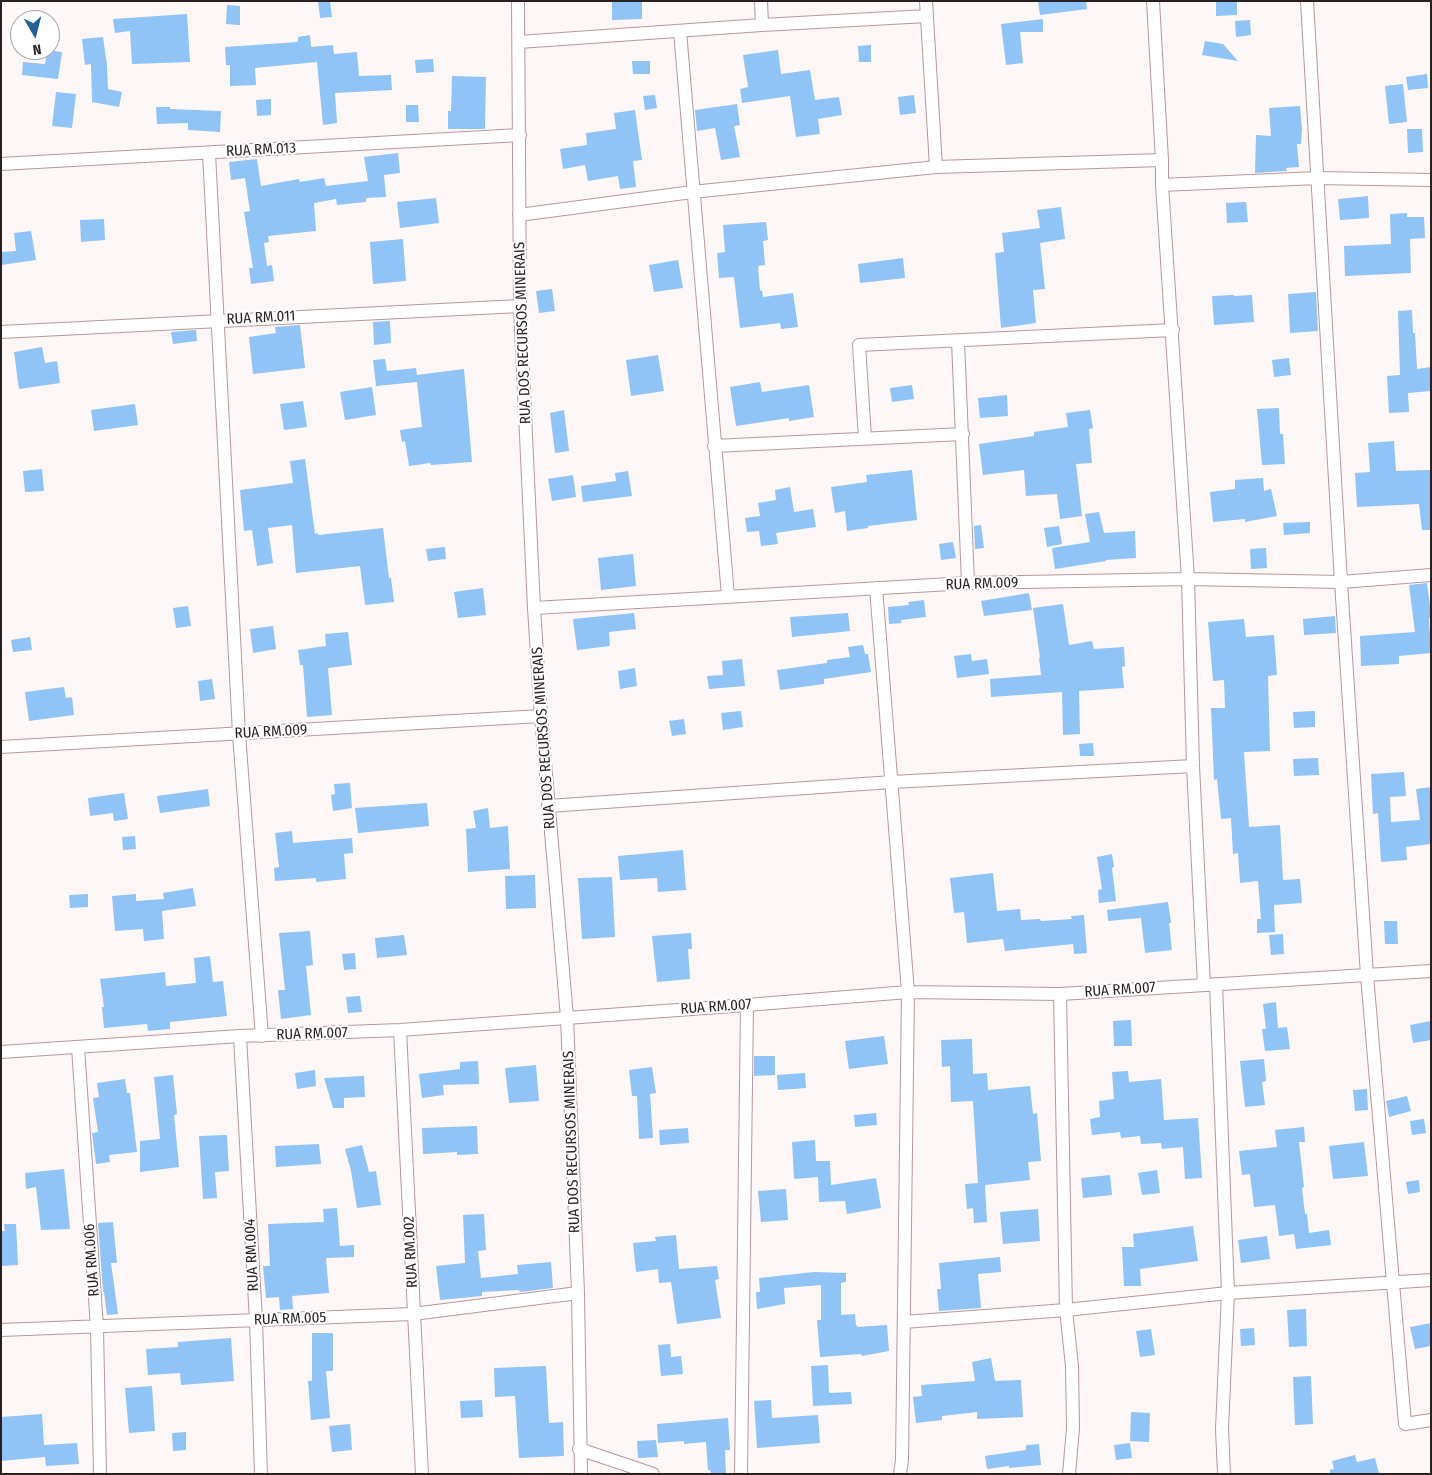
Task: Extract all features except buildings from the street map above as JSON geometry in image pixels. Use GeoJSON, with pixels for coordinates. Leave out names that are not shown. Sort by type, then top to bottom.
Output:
{"type":"FeatureCollection","features":[{"type":"Feature","properties":{"kind":"street","name":"RUA DOS RECURSOS MINERAIS"},"geometry":{"type":"LineString","coordinates":[[518,1],[520,42],[520,306],[541,716],[567,1017],[578,1293],[579,1449],[581,1474]]}},
{"type":"Feature","properties":{"kind":"street"},"geometry":{"type":"LineString","coordinates":[[761,1],[762,25]]}},
{"type":"Feature","properties":{"kind":"street"},"geometry":{"type":"LineString","coordinates":[[926,1],[936,167]]}},
{"type":"Feature","properties":{"kind":"street"},"geometry":{"type":"LineString","coordinates":[[1153,1],[1162,184],[1188,579],[1193,766],[1201,896],[1210,984],[1228,1293],[1222,1429],[1224,1474]]}},
{"type":"Feature","properties":{"kind":"street"},"geometry":{"type":"LineString","coordinates":[[1307,1],[1341,582],[1367,975],[1406,1424],[1431,1420]]}},
{"type":"Feature","properties":{"kind":"street"},"geometry":{"type":"LineString","coordinates":[[520,42],[762,25],[927,16]]}},
{"type":"Feature","properties":{"kind":"street"},"geometry":{"type":"LineString","coordinates":[[680,31],[692,192],[728,596]]}},
{"type":"Feature","properties":{"kind":"street","name":"RUA RM.013"},"geometry":{"type":"LineString","coordinates":[[1,164],[520,135]]}},
{"type":"Feature","properties":{"kind":"street"},"geometry":{"type":"LineString","coordinates":[[209,153],[239,734],[262,1036]]}},
{"type":"Feature","properties":{"kind":"street"},"geometry":{"type":"LineString","coordinates":[[519,214],[692,192],[936,167],[1162,160]]}},
{"type":"Feature","properties":{"kind":"street"},"geometry":{"type":"LineString","coordinates":[[1162,184],[1317,178],[1431,180]]}},
{"type":"Feature","properties":{"kind":"street","name":"RUA RM.011"},"geometry":{"type":"LineString","coordinates":[[1,332],[520,306]]}},
{"type":"Feature","properties":{"kind":"street"},"geometry":{"type":"LineString","coordinates":[[865,438],[859,345],[1173,330]]}},
{"type":"Feature","properties":{"kind":"street"},"geometry":{"type":"LineString","coordinates":[[958,341],[968,584]]}},
{"type":"Feature","properties":{"kind":"street"},"geometry":{"type":"LineString","coordinates":[[714,446],[963,434]]}},
{"type":"Feature","properties":{"kind":"street","name":"RUA RM.009"},"geometry":{"type":"LineString","coordinates":[[534,608],[968,584],[1188,579],[1341,582],[1431,575]]}},
{"type":"Feature","properties":{"kind":"street"},"geometry":{"type":"LineString","coordinates":[[876,588],[908,992],[902,1460],[900,1474]]}},
{"type":"Feature","properties":{"kind":"street","name":"RUA RM.009"},"geometry":{"type":"LineString","coordinates":[[1,747],[541,716]]}},
{"type":"Feature","properties":{"kind":"street"},"geometry":{"type":"LineString","coordinates":[[548,806],[892,782],[1193,766]]}},
{"type":"Feature","properties":{"kind":"street","name":"RUA RM.007"},"geometry":{"type":"LineString","coordinates":[[1,1052],[240,1036],[400,1030],[747,1006],[908,992],[1060,994],[1431,971]]}},
{"type":"Feature","properties":{"kind":"street"},"geometry":{"type":"LineString","coordinates":[[1060,994],[1066,1310],[1072,1366],[1073,1428],[1069,1474]]}},
{"type":"Feature","properties":{"kind":"street"},"geometry":{"type":"LineString","coordinates":[[741,1474],[747,1006]]}},
{"type":"Feature","properties":{"kind":"street","name":"RUA RM.002"},"geometry":{"type":"LineString","coordinates":[[400,1030],[422,1474]]}},
{"type":"Feature","properties":{"kind":"street","name":"RUA RM.004"},"geometry":{"type":"LineString","coordinates":[[240,1036],[256,1321],[261,1474]]}},
{"type":"Feature","properties":{"kind":"street","name":"RUA RM.006"},"geometry":{"type":"LineString","coordinates":[[78,1047],[96,1328],[100,1474]]}},
{"type":"Feature","properties":{"kind":"street"},"geometry":{"type":"LineString","coordinates":[[904,1322],[1066,1310],[1228,1293],[1431,1280]]}},
{"type":"Feature","properties":{"kind":"street","name":"RUA RM.005"},"geometry":{"type":"LineString","coordinates":[[1,1330],[96,1328],[414,1314],[578,1293]]}},
{"type":"Feature","properties":{"kind":"street"},"geometry":{"type":"LineString","coordinates":[[579,1449],[654,1474]]}}]}
